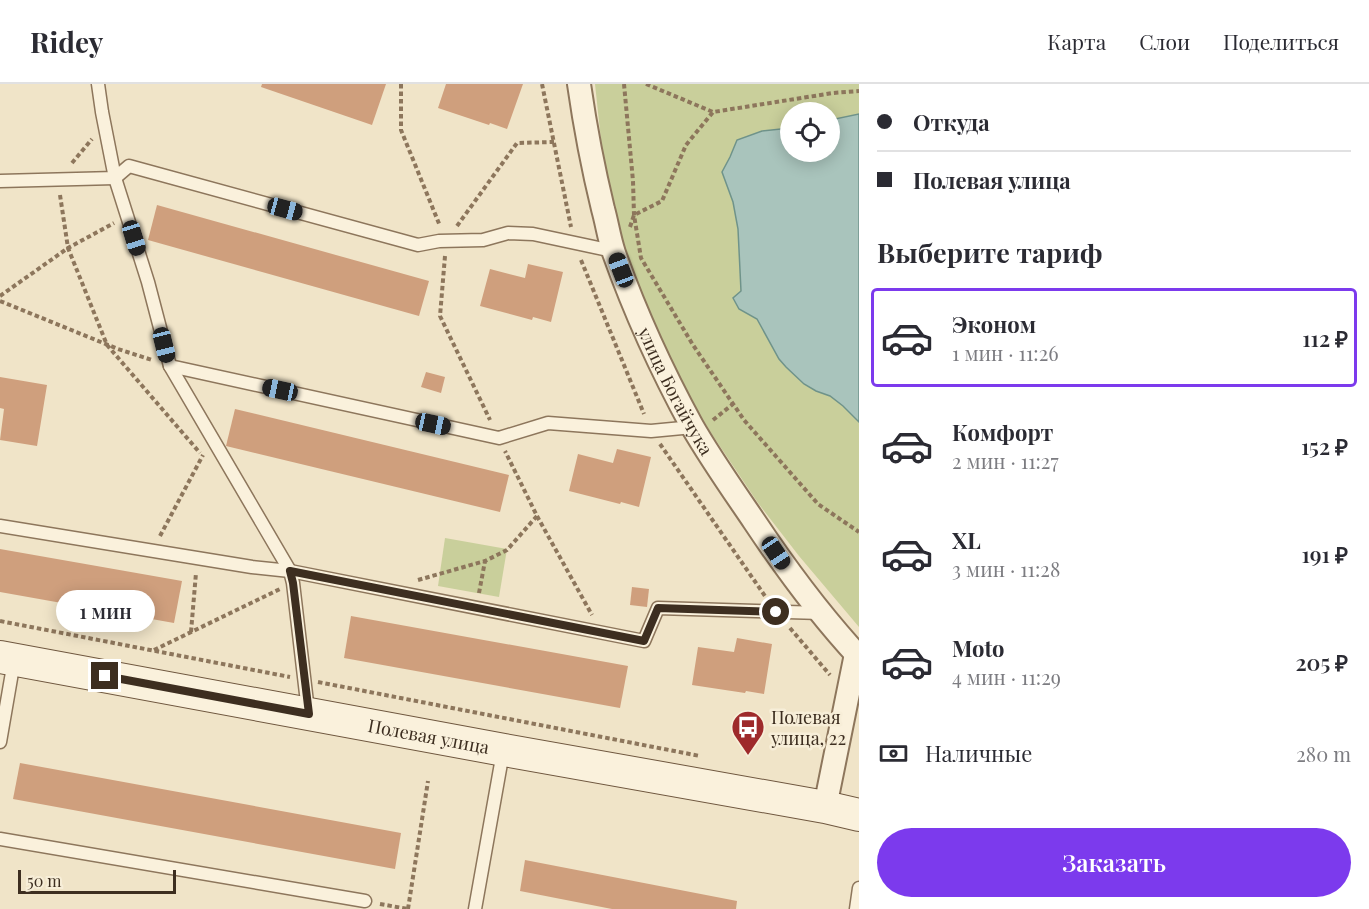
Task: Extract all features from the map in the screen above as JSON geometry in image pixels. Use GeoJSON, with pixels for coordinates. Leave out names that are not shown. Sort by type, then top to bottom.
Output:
{"type":"FeatureCollection","features":[{"type":"Feature","properties":{"kind":"street","name":"улица Богайчука"},"geometry":{"type":"LineString","coordinates":[[579,84],[597,186],[613,251],[655,354],[693,427],[727,481],[788,571],[857,656]]}},
{"type":"Feature","properties":{"kind":"street"},"geometry":{"type":"LineString","coordinates":[[825,807],[857,656]]}},
{"type":"Feature","properties":{"kind":"street","name":"Полевая улица"},"geometry":{"type":"LineString","coordinates":[[7,658],[859,815]]}},
{"type":"Feature","properties":{"kind":"lane"},"geometry":{"type":"LineString","coordinates":[[98,84],[115,178],[148,282],[170,366],[291,577],[309,714]]}},
{"type":"Feature","properties":{"kind":"lane"},"geometry":{"type":"LineString","coordinates":[[0,181],[115,178],[129,166],[418,245],[446,241],[483,240],[508,233],[533,234],[613,251]]}},
{"type":"Feature","properties":{"kind":"lane"},"geometry":{"type":"LineString","coordinates":[[170,366],[499,438],[548,423],[651,431],[693,427]]}},
{"type":"Feature","properties":{"kind":"lane"},"geometry":{"type":"LineString","coordinates":[[0,526],[252,567],[291,577],[383,590],[644,641],[658,608],[821,613]]}},
{"type":"Feature","properties":{"kind":"lane"},"geometry":{"type":"LineString","coordinates":[[0,742],[7,658]]}},
{"type":"Feature","properties":{"kind":"lane"},"geometry":{"type":"LineString","coordinates":[[475,909],[504,750]]}},
{"type":"Feature","properties":{"kind":"lane"},"geometry":{"type":"LineString","coordinates":[[0,839],[364,901]]}},
{"type":"Feature","properties":{"kind":"lane"},"geometry":{"type":"LineString","coordinates":[[856,909],[859,888]]}},
{"type":"Feature","properties":{"kind":"path"},"geometry":{"type":"LineString","coordinates":[[401,84],[401,130],[446,241],[440,316],[537,516],[603,634]]}},
{"type":"Feature","properties":{"kind":"path"},"geometry":{"type":"LineString","coordinates":[[624,84],[634,215],[641,258],[693,345],[744,420],[818,504],[859,532]]}},
{"type":"Feature","properties":{"kind":"path"},"geometry":{"type":"LineString","coordinates":[[646,84],[713,112],[859,91]]}},
{"type":"Feature","properties":{"kind":"path"},"geometry":{"type":"LineString","coordinates":[[613,251],[624,243],[634,215],[662,201],[686,145],[713,112]]}},
{"type":"Feature","properties":{"kind":"path"},"geometry":{"type":"LineString","coordinates":[[104,124],[58,180],[68,248],[107,345],[202,456]]}},
{"type":"Feature","properties":{"kind":"path"},"geometry":{"type":"LineString","coordinates":[[446,241],[517,143],[554,142]]}},
{"type":"Feature","properties":{"kind":"path"},"geometry":{"type":"LineString","coordinates":[[0,296],[68,248],[127,216]]}},
{"type":"Feature","properties":{"kind":"path"},"geometry":{"type":"LineString","coordinates":[[0,301],[107,345],[170,366]]}},
{"type":"Feature","properties":{"kind":"path"},"geometry":{"type":"LineString","coordinates":[[152,551],[212,438]]}},
{"type":"Feature","properties":{"kind":"path"},"geometry":{"type":"LineString","coordinates":[[383,590],[485,561],[507,550],[537,516]]}},
{"type":"Feature","properties":{"kind":"path"},"geometry":{"type":"LineString","coordinates":[[191,632],[198,559]]}},
{"type":"Feature","properties":{"kind":"path"},"geometry":{"type":"LineString","coordinates":[[476,608],[485,561]]}},
{"type":"Feature","properties":{"kind":"path"},"geometry":{"type":"LineString","coordinates":[[154,650],[291,577]]}},
{"type":"Feature","properties":{"kind":"path"},"geometry":{"type":"LineString","coordinates":[[0,621],[710,758]]}},
{"type":"Feature","properties":{"kind":"path"},"geometry":{"type":"LineString","coordinates":[[364,901],[408,909],[428,781]]}},
{"type":"Feature","properties":{"kind":"green space"},"geometry":{"type":"Polygon","coordinates":[[[595,84],[859,84],[859,114],[840,118],[840,102],[780,102],[780,130],[737,140],[722,172],[733,202],[738,229],[741,292],[733,299],[739,309],[757,319],[773,348],[816,391],[830,396],[859,422],[859,627],[758,503],[687,393],[633,289],[608,206],[595,84]]]}},
{"type":"Feature","properties":{"kind":"green space"},"geometry":{"type":"Polygon","coordinates":[[[445,538],[507,549],[499,597],[438,586],[445,538]]]}},
{"type":"Feature","properties":{"kind":"water"},"geometry":{"type":"Polygon","coordinates":[[[859,114],[859,422],[830,396],[804,384],[779,359],[757,319],[739,309],[733,298],[741,291],[738,229],[733,202],[722,172],[737,140],[762,131],[780,129],[780,162],[840,162],[840,118],[859,114]]]}},
{"type":"Feature","properties":{"kind":"building"},"geometry":{"type":"Polygon","coordinates":[[[262,84],[386,84],[372,125],[261,87],[262,84]]]}},
{"type":"Feature","properties":{"kind":"building"},"geometry":{"type":"Polygon","coordinates":[[[446,84],[523,84],[507,129],[438,108],[446,84]]]}},
{"type":"Feature","properties":{"kind":"building"},"geometry":{"type":"Polygon","coordinates":[[[157,205],[429,281],[419,316],[148,240],[157,205]]]}},
{"type":"Feature","properties":{"kind":"building"},"geometry":{"type":"Polygon","coordinates":[[[528,264],[563,272],[551,322],[533,317],[532,320],[480,306],[490,269],[525,278],[528,264]]]}},
{"type":"Feature","properties":{"kind":"building"},"geometry":{"type":"Polygon","coordinates":[[[426,372],[445,377],[441,393],[421,387],[426,372]]]}},
{"type":"Feature","properties":{"kind":"building"},"geometry":{"type":"Polygon","coordinates":[[[0,377],[47,385],[37,446],[0,440],[4,409],[0,408],[0,377]]]}},
{"type":"Feature","properties":{"kind":"building"},"geometry":{"type":"Polygon","coordinates":[[[235,409],[509,475],[500,512],[226,446],[235,409]]]}},
{"type":"Feature","properties":{"kind":"building"},"geometry":{"type":"Polygon","coordinates":[[[617,449],[651,457],[639,507],[569,491],[578,454],[613,463],[617,449]]]}},
{"type":"Feature","properties":{"kind":"building"},"geometry":{"type":"Polygon","coordinates":[[[0,549],[182,581],[174,623],[0,592],[0,549]]]}},
{"type":"Feature","properties":{"kind":"building"},"geometry":{"type":"Polygon","coordinates":[[[632,587],[649,589],[647,607],[630,605],[632,587]]]}},
{"type":"Feature","properties":{"kind":"building"},"geometry":{"type":"Polygon","coordinates":[[[351,616],[628,666],[620,708],[344,658],[351,616]]]}},
{"type":"Feature","properties":{"kind":"building"},"geometry":{"type":"Polygon","coordinates":[[[737,638],[772,644],[764,694],[692,685],[698,647],[734,652],[737,638]]]}},
{"type":"Feature","properties":{"kind":"building"},"geometry":{"type":"Polygon","coordinates":[[[20,763],[401,833],[395,869],[13,799],[20,763]]]}},
{"type":"Feature","properties":{"kind":"building"},"geometry":{"type":"Polygon","coordinates":[[[525,860],[737,901],[736,909],[612,909],[520,891],[525,860]]]}},
{"type":"Feature","properties":{"kind":"place","name":"Полевая улица, 22"},"geometry":{"type":"Point","coordinates":[748,756]}},
{"type":"Feature","properties":{"kind":"route"},"geometry":{"type":"LineString","coordinates":[[105,676],[309,714],[290,571],[644,641],[658,608],[776,612]]}}]}
